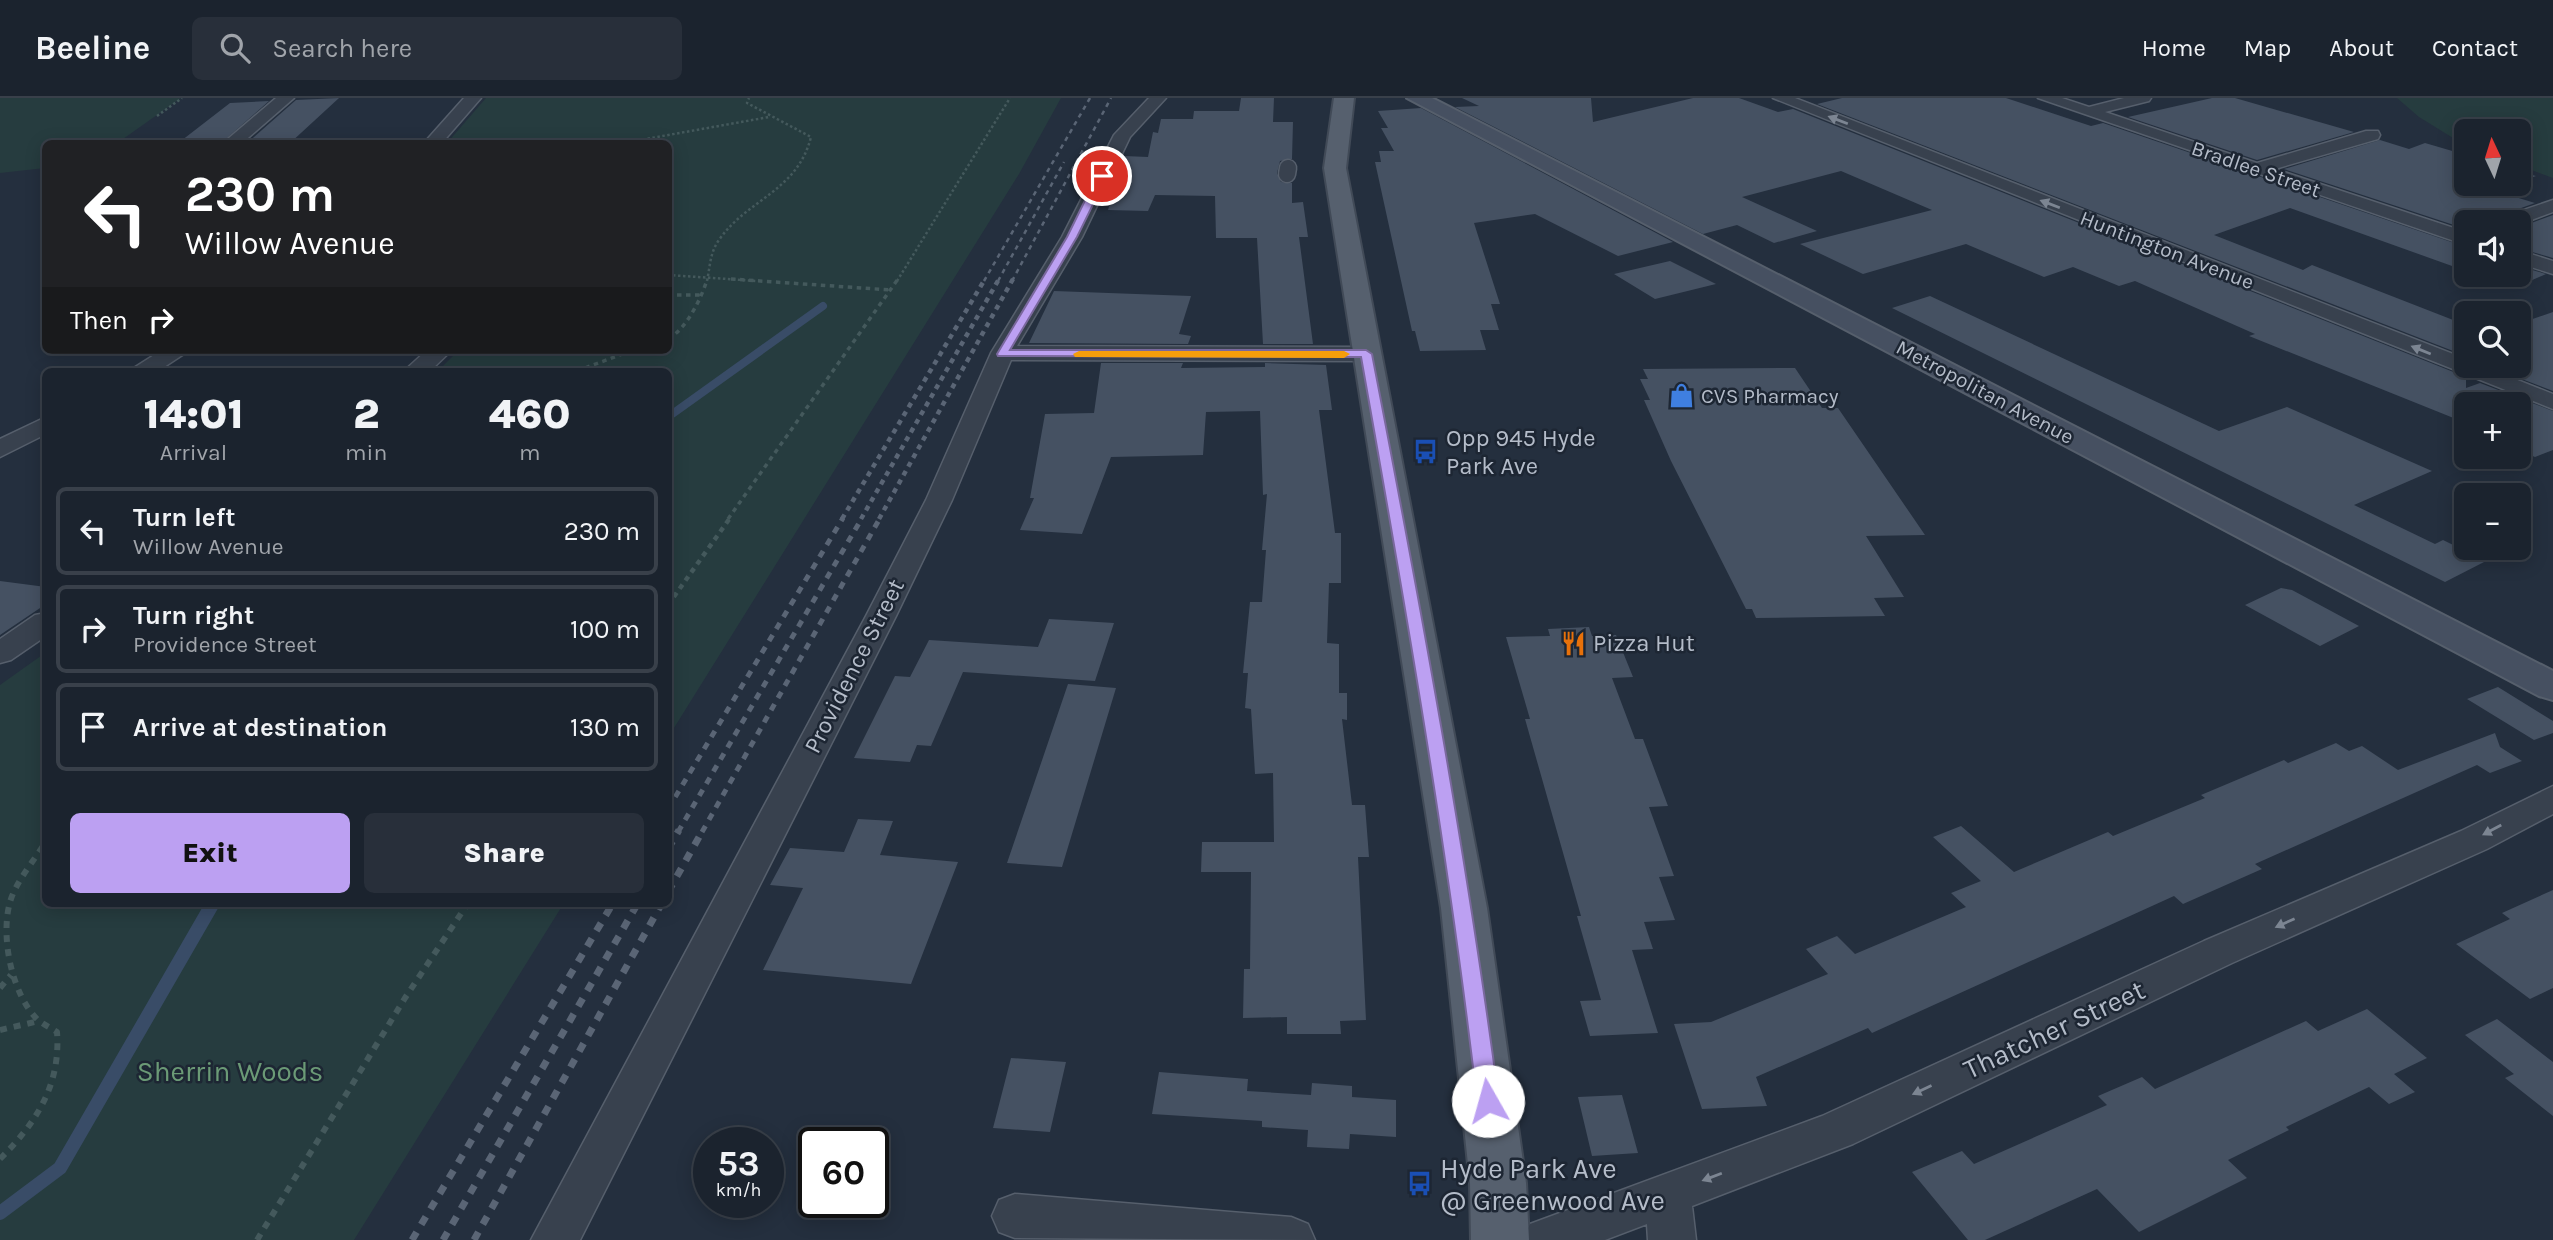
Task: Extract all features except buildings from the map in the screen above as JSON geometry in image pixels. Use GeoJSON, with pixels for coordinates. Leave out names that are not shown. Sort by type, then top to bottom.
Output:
{"type":"FeatureCollection","features":[{"type":"Feature","properties":{"kind":"main road"},"geometry":{"type":"LineString","coordinates":[[1344,98],[1335,168],[1464,908],[1498,1183],[1500,1240]]}},
{"type":"Feature","properties":{"kind":"street"},"geometry":{"type":"LineString","coordinates":[[235,140],[286,98]]}},
{"type":"Feature","properties":{"kind":"street"},"geometry":{"type":"LineString","coordinates":[[435,140],[473,98]]}},
{"type":"Feature","properties":{"kind":"street","name":"Providence Street"},"geometry":{"type":"LineString","coordinates":[[555,1240],[939,500],[1002,354],[1072,237],[1122,135],[1158,98]]}},
{"type":"Feature","properties":{"kind":"street","name":"Metropolitan Avenue"},"geometry":{"type":"LineString","coordinates":[[1417,98],[2553,687]]}},
{"type":"Feature","properties":{"kind":"street","name":"Huntington Avenue"},"geometry":{"type":"LineString","coordinates":[[1781,98],[2553,402]]}},
{"type":"Feature","properties":{"kind":"street","name":"Bradlee Street"},"geometry":{"type":"LineString","coordinates":[[2046,98],[2454,234]]}},
{"type":"Feature","properties":{"kind":"street"},"geometry":{"type":"LineString","coordinates":[[2088,112],[2143,98]]}},
{"type":"Feature","properties":{"kind":"street"},"geometry":{"type":"LineString","coordinates":[[2256,169],[2372,135]]}},
{"type":"Feature","properties":{"kind":"street"},"geometry":{"type":"LineString","coordinates":[[2531,214],[2553,206]]}},
{"type":"Feature","properties":{"kind":"street"},"geometry":{"type":"LineString","coordinates":[[2531,260],[2553,268]]}},
{"type":"Feature","properties":{"kind":"street"},"geometry":{"type":"LineString","coordinates":[[146,368],[172,354]]}},
{"type":"Feature","properties":{"kind":"street"},"geometry":{"type":"LineString","coordinates":[[420,368],[436,354]]}},
{"type":"Feature","properties":{"kind":"street"},"geometry":{"type":"LineString","coordinates":[[1002,354],[1366,354]]}},
{"type":"Feature","properties":{"kind":"street"},"geometry":{"type":"LineString","coordinates":[[0,449],[42,426]]}},
{"type":"Feature","properties":{"kind":"street"},"geometry":{"type":"LineString","coordinates":[[0,653],[42,625]]}},
{"type":"Feature","properties":{"kind":"street","name":"Thatcher Street"},"geometry":{"type":"LineString","coordinates":[[1547,1240],[1838,1130],[2205,958],[2474,840],[2553,799]]}},
{"type":"Feature","properties":{"kind":"street"},"geometry":{"type":"LineString","coordinates":[[1668,1194],[1672,1240]]}},
{"type":"Feature","properties":{"kind":"street"},"geometry":{"type":"LineString","coordinates":[[1015,1216],[1291,1240]]}},
{"type":"Feature","properties":{"kind":"path"},"geometry":{"type":"LineString","coordinates":[[157,116],[182,98]]}},
{"type":"Feature","properties":{"kind":"path"},"geometry":{"type":"LineString","coordinates":[[672,337],[703,295],[709,257],[724,233],[792,176],[809,154],[811,137],[747,103],[749,98]]}},
{"type":"Feature","properties":{"kind":"path"},"geometry":{"type":"LineString","coordinates":[[672,599],[916,254],[1010,98]]}},
{"type":"Feature","properties":{"kind":"path"},"geometry":{"type":"LineString","coordinates":[[640,140],[771,116]]}},
{"type":"Feature","properties":{"kind":"path"},"geometry":{"type":"LineString","coordinates":[[672,275],[891,290]]}},
{"type":"Feature","properties":{"kind":"path"},"geometry":{"type":"LineString","coordinates":[[672,295],[703,295]]}},
{"type":"Feature","properties":{"kind":"path"},"geometry":{"type":"LineString","coordinates":[[585,368],[622,354]]}},
{"type":"Feature","properties":{"kind":"path"},"geometry":{"type":"LineString","coordinates":[[0,1159],[46,1103],[56,1073],[60,1049],[57,1032],[38,1021],[11,975],[6,910],[42,848]]}},
{"type":"Feature","properties":{"kind":"path"},"geometry":{"type":"LineString","coordinates":[[257,1240],[405,998],[465,907]]}},
{"type":"Feature","properties":{"kind":"path"},"geometry":{"type":"LineString","coordinates":[[0,988],[11,975]]}},
{"type":"Feature","properties":{"kind":"path"},"geometry":{"type":"LineString","coordinates":[[0,1030],[38,1021]]}},
{"type":"Feature","properties":{"kind":"green space"},"geometry":{"type":"Polygon","coordinates":[[[0,98],[181,98],[123,139],[132,140],[42,140],[42,168],[0,173],[0,98]]]}},
{"type":"Feature","properties":{"kind":"green space"},"geometry":{"type":"Polygon","coordinates":[[[486,98],[1061,98],[1019,174],[672,731],[672,368],[441,368],[455,354],[672,354],[672,140],[450,140],[486,98]]]}},
{"type":"Feature","properties":{"kind":"green space"},"geometry":{"type":"Polygon","coordinates":[[[2397,98],[2553,98],[2553,178],[2531,170],[2531,119],[2454,119],[2454,139],[2419,117],[2397,98]]]}},
{"type":"Feature","properties":{"kind":"green space","name":"Sherrin Woods"},"geometry":{"type":"Polygon","coordinates":[[[42,655],[42,907],[562,907],[354,1240],[0,1240],[0,685],[42,655]]]}},
{"type":"Feature","properties":{"kind":"waterway"},"geometry":{"type":"LineString","coordinates":[[672,414],[823,306]]}},
{"type":"Feature","properties":{"kind":"waterway"},"geometry":{"type":"LineString","coordinates":[[0,1213],[60,1168],[211,907]]}},
{"type":"Feature","properties":{"kind":"railway"},"geometry":{"type":"LineString","coordinates":[[984,281],[1090,98]]}},
{"type":"Feature","properties":{"kind":"railway"},"geometry":{"type":"LineString","coordinates":[[1012,281],[1111,98]]}},
{"type":"Feature","properties":{"kind":"railway"},"geometry":{"type":"LineString","coordinates":[[998,281],[1064,162]]}},
{"type":"Feature","properties":{"kind":"railway"},"geometry":{"type":"LineString","coordinates":[[842,519],[985,279]]}},
{"type":"Feature","properties":{"kind":"railway"},"geometry":{"type":"LineString","coordinates":[[861,519],[999,279]]}},
{"type":"Feature","properties":{"kind":"railway"},"geometry":{"type":"LineString","coordinates":[[879,519],[1013,279]]}},
{"type":"Feature","properties":{"kind":"railway"},"geometry":{"type":"LineString","coordinates":[[672,802],[843,518]]}},
{"type":"Feature","properties":{"kind":"railway"},"geometry":{"type":"LineString","coordinates":[[678,832],[862,518]]}},
{"type":"Feature","properties":{"kind":"railway"},"geometry":{"type":"LineString","coordinates":[[702,832],[880,518]]}},
{"type":"Feature","properties":{"kind":"railway"},"geometry":{"type":"LineString","coordinates":[[672,842],[679,830]]}},
{"type":"Feature","properties":{"kind":"railway"},"geometry":{"type":"LineString","coordinates":[[672,885],[703,830]]}},
{"type":"Feature","properties":{"kind":"railway"},"geometry":{"type":"LineString","coordinates":[[412,1240],[611,907]]}},
{"type":"Feature","properties":{"kind":"railway"},"geometry":{"type":"LineString","coordinates":[[443,1240],[636,907]]}},
{"type":"Feature","properties":{"kind":"railway"},"geometry":{"type":"LineString","coordinates":[[474,1240],[660,907]]}},
{"type":"Feature","properties":{"kind":"slow traffic"},"geometry":{"type":"LineString","coordinates":[[1079,354],[1344,354]]}},
{"type":"Feature","properties":{"kind":"place","name":"CVS Pharmacy"},"geometry":{"type":"Point","coordinates":[1681,396]}},
{"type":"Feature","properties":{"kind":"place","name":"Opp 945 Hyde Park Ave"},"geometry":{"type":"Point","coordinates":[1426,452]}},
{"type":"Feature","properties":{"kind":"place","name":"Pizza Hut"},"geometry":{"type":"Point","coordinates":[1573,643]}},
{"type":"Feature","properties":{"kind":"place","name":"Hyde Park Ave @ Greenwood Ave"},"geometry":{"type":"Point","coordinates":[1420,1184]}},
{"type":"Feature","properties":{"kind":"route"},"geometry":{"type":"LineString","coordinates":[[1102,176],[1072,237],[1002,354],[1366,354],[1419,639],[1464,908],[1488,1101]]}}]}
